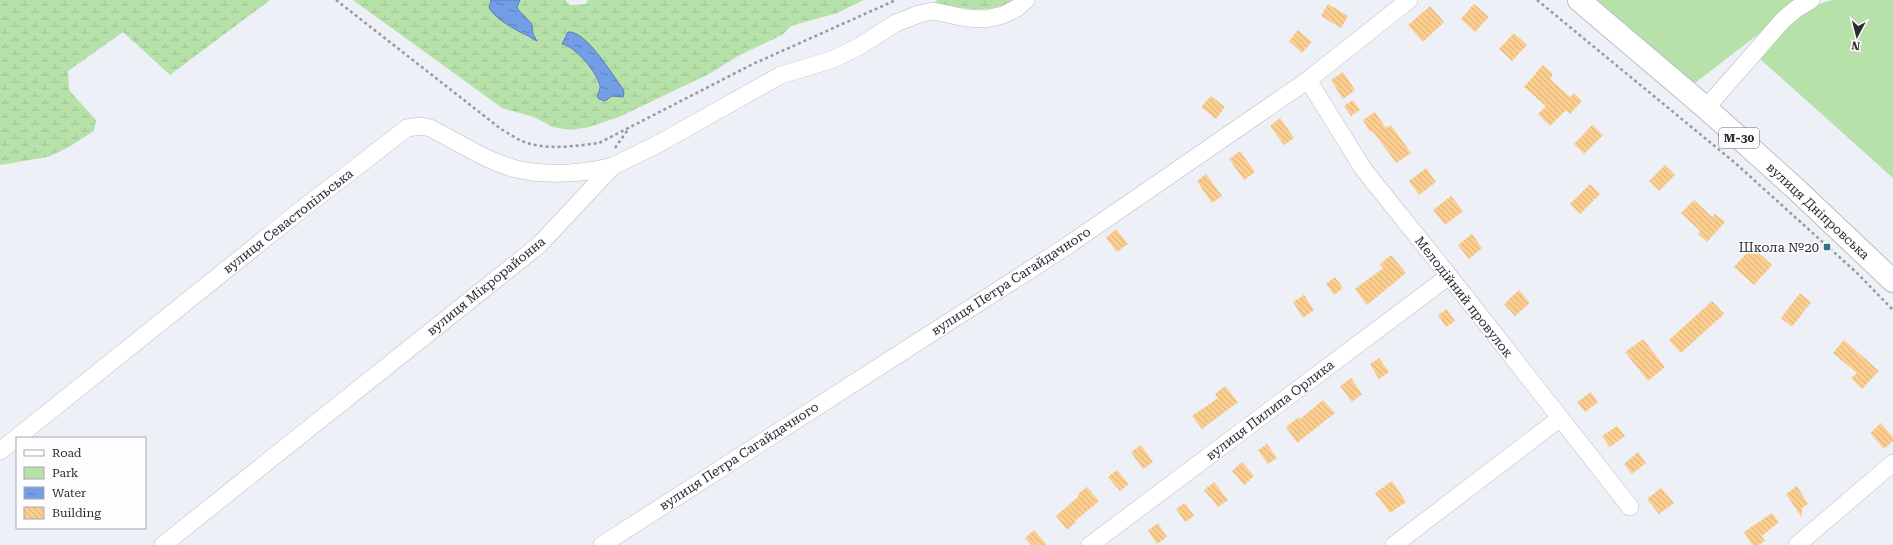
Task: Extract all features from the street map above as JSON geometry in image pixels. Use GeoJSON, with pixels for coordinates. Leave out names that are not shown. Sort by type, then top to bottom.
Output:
{"type":"FeatureCollection","features":[{"type":"Feature","properties":{"kind":"highway","name":"вулиця Дніпровська"},"geometry":{"type":"LineString","coordinates":[[1579,0],[1706,108],[1797,190],[1893,281]]}},
{"type":"Feature","properties":{"kind":"street","name":"вулиця Мікрорайонна"},"geometry":{"type":"LineString","coordinates":[[163,545],[539,245],[613,166],[664,141],[781,75],[830,60],[858,47],[896,23],[919,14],[933,12],[966,18],[986,19],[1003,15],[1018,8],[1026,0]]}},
{"type":"Feature","properties":{"kind":"street","name":"вулиця Петра Сагайдачного"},"geometry":{"type":"LineString","coordinates":[[602,545],[1068,246],[1308,80],[1409,0]]}},
{"type":"Feature","properties":{"kind":"street"},"geometry":{"type":"LineString","coordinates":[[1706,108],[1783,20],[1796,9],[1811,0]]}},
{"type":"Feature","properties":{"kind":"street","name":"Мелодійний провулок"},"geometry":{"type":"LineString","coordinates":[[1308,80],[1364,170],[1630,507]]}},
{"type":"Feature","properties":{"kind":"street","name":"вулиця Севастопільська"},"geometry":{"type":"LineString","coordinates":[[18,437],[407,128],[421,126],[430,128],[488,157],[516,169],[532,171],[584,172],[613,166]]}},
{"type":"Feature","properties":{"kind":"street","name":"вулиця Пилипа Орлика"},"geometry":{"type":"LineString","coordinates":[[1090,545],[1449,276]]}},
{"type":"Feature","properties":{"kind":"street"},"geometry":{"type":"LineString","coordinates":[[1394,545],[1560,419]]}},
{"type":"Feature","properties":{"kind":"street","name":"вулиця Севастопільська"},"geometry":{"type":"LineString","coordinates":[[0,451],[16,438]]}},
{"type":"Feature","properties":{"kind":"street"},"geometry":{"type":"LineString","coordinates":[[1797,545],[1893,462]]}},
{"type":"Feature","properties":{"kind":"path"},"geometry":{"type":"LineString","coordinates":[[336,0],[501,129],[522,141],[567,146],[599,143],[753,64],[896,0]]}},
{"type":"Feature","properties":{"kind":"path"},"geometry":{"type":"LineString","coordinates":[[1538,0],[1734,162],[1856,273],[1893,310]]}},
{"type":"Feature","properties":{"kind":"green space"},"geometry":{"type":"Polygon","coordinates":[[[0,0],[270,0],[170,75],[123,32],[68,71],[69,90],[96,120],[94,131],[69,147],[48,157],[0,165],[0,0]]]}},
{"type":"Feature","properties":{"kind":"green space"},"geometry":{"type":"Polygon","coordinates":[[[353,0],[491,0],[493,13],[527,37],[536,40],[532,34],[532,25],[529,20],[524,18],[517,7],[520,0],[565,0],[570,5],[586,4],[588,0],[864,0],[837,13],[791,26],[782,35],[738,56],[709,74],[619,117],[589,127],[571,130],[552,127],[534,117],[502,108],[353,0]],[[568,44],[585,60],[595,74],[599,89],[597,96],[605,101],[612,96],[619,97],[623,89],[589,44],[568,44]]]}},
{"type":"Feature","properties":{"kind":"green space"},"geometry":{"type":"Polygon","coordinates":[[[938,0],[1014,0],[993,8],[973,9],[931,4],[938,0]]]}},
{"type":"Feature","properties":{"kind":"green space"},"geometry":{"type":"Polygon","coordinates":[[[1576,0],[1803,0],[1691,86],[1576,0]]]}},
{"type":"Feature","properties":{"kind":"green space"},"geometry":{"type":"Polygon","coordinates":[[[1832,0],[1893,0],[1893,178],[1760,59],[1787,25],[1806,8],[1832,0]]]}},
{"type":"Feature","properties":{"kind":"water"},"geometry":{"type":"Polygon","coordinates":[[[491,0],[520,0],[517,7],[531,24],[533,35],[537,41],[498,18],[489,8],[491,0]]]}},
{"type":"Feature","properties":{"kind":"water"},"geometry":{"type":"Polygon","coordinates":[[[568,32],[575,33],[591,46],[623,89],[623,97],[612,96],[605,101],[599,99],[597,96],[600,88],[599,81],[591,68],[573,49],[562,44],[568,32]]]}},
{"type":"Feature","properties":{"kind":"building"},"geometry":{"type":"Polygon","coordinates":[[[1328,4],[1348,16],[1341,28],[1321,16],[1328,4]]]}},
{"type":"Feature","properties":{"kind":"building"},"geometry":{"type":"Polygon","coordinates":[[[1474,4],[1489,17],[1475,32],[1461,19],[1474,4]]]}},
{"type":"Feature","properties":{"kind":"building"},"geometry":{"type":"Polygon","coordinates":[[[1430,6],[1444,22],[1423,42],[1408,25],[1430,6]]]}},
{"type":"Feature","properties":{"kind":"building"},"geometry":{"type":"Polygon","coordinates":[[[1298,30],[1312,42],[1302,53],[1289,41],[1298,30]]]}},
{"type":"Feature","properties":{"kind":"building"},"geometry":{"type":"Polygon","coordinates":[[[1514,33],[1527,45],[1512,61],[1499,49],[1514,33]]]}},
{"type":"Feature","properties":{"kind":"building"},"geometry":{"type":"Polygon","coordinates":[[[1543,65],[1553,74],[1550,79],[1570,97],[1574,93],[1582,101],[1570,114],[1566,110],[1550,126],[1538,114],[1546,106],[1524,87],[1543,65]]]}},
{"type":"Feature","properties":{"kind":"building"},"geometry":{"type":"Polygon","coordinates":[[[1343,72],[1355,90],[1343,99],[1331,80],[1343,72]]]}},
{"type":"Feature","properties":{"kind":"building"},"geometry":{"type":"Polygon","coordinates":[[[1211,96],[1225,107],[1216,119],[1201,107],[1211,96]]]}},
{"type":"Feature","properties":{"kind":"building"},"geometry":{"type":"Polygon","coordinates":[[[1353,100],[1360,110],[1351,116],[1344,106],[1353,100]]]}},
{"type":"Feature","properties":{"kind":"building"},"geometry":{"type":"Polygon","coordinates":[[[1375,112],[1386,128],[1391,125],[1411,153],[1396,163],[1372,131],[1370,132],[1363,120],[1375,112]]]}},
{"type":"Feature","properties":{"kind":"building"},"geometry":{"type":"Polygon","coordinates":[[[1280,118],[1294,138],[1284,145],[1270,126],[1280,118]]]}},
{"type":"Feature","properties":{"kind":"building"},"geometry":{"type":"Polygon","coordinates":[[[1592,125],[1603,135],[1584,154],[1574,144],[1592,125]]]}},
{"type":"Feature","properties":{"kind":"building"},"geometry":{"type":"Polygon","coordinates":[[[1240,151],[1255,172],[1244,180],[1229,159],[1240,151]]]}},
{"type":"Feature","properties":{"kind":"building"},"geometry":{"type":"Polygon","coordinates":[[[1665,165],[1675,175],[1659,191],[1649,181],[1665,165]]]}},
{"type":"Feature","properties":{"kind":"building"},"geometry":{"type":"Polygon","coordinates":[[[1426,168],[1436,182],[1419,195],[1409,181],[1426,168]]]}},
{"type":"Feature","properties":{"kind":"building"},"geometry":{"type":"Polygon","coordinates":[[[1206,174],[1222,196],[1212,203],[1197,181],[1206,174]]]}},
{"type":"Feature","properties":{"kind":"building"},"geometry":{"type":"Polygon","coordinates":[[[1590,184],[1600,194],[1580,214],[1570,204],[1590,184]]]}},
{"type":"Feature","properties":{"kind":"building"},"geometry":{"type":"Polygon","coordinates":[[[1451,196],[1463,211],[1445,225],[1433,210],[1451,196]]]}},
{"type":"Feature","properties":{"kind":"building"},"geometry":{"type":"Polygon","coordinates":[[[1694,200],[1712,217],[1715,214],[1725,222],[1707,242],[1698,234],[1700,231],[1681,213],[1694,200]]]}},
{"type":"Feature","properties":{"kind":"building"},"geometry":{"type":"Polygon","coordinates":[[[1116,229],[1128,244],[1117,252],[1106,238],[1116,229]]]}},
{"type":"Feature","properties":{"kind":"building"},"geometry":{"type":"Polygon","coordinates":[[[1472,234],[1482,248],[1469,259],[1458,245],[1472,234]]]}},
{"type":"Feature","properties":{"kind":"building"},"geometry":{"type":"Polygon","coordinates":[[[1752,247],[1772,265],[1754,285],[1734,267],[1752,247]]]}},
{"type":"Feature","properties":{"kind":"building"},"geometry":{"type":"Polygon","coordinates":[[[1391,255],[1406,273],[1367,305],[1355,289],[1383,268],[1380,264],[1391,255]]]}},
{"type":"Feature","properties":{"kind":"building"},"geometry":{"type":"Polygon","coordinates":[[[1335,277],[1343,288],[1334,295],[1326,284],[1335,277]]]}},
{"type":"Feature","properties":{"kind":"building"},"geometry":{"type":"Polygon","coordinates":[[[1519,290],[1530,303],[1515,316],[1504,304],[1519,290]]]}},
{"type":"Feature","properties":{"kind":"building"},"geometry":{"type":"Polygon","coordinates":[[[1800,293],[1811,302],[1792,327],[1781,318],[1800,293]]]}},
{"type":"Feature","properties":{"kind":"building"},"geometry":{"type":"Polygon","coordinates":[[[1304,295],[1314,310],[1303,318],[1293,302],[1304,295]]]}},
{"type":"Feature","properties":{"kind":"building"},"geometry":{"type":"Polygon","coordinates":[[[1712,301],[1724,314],[1681,353],[1669,340],[1712,301]]]}},
{"type":"Feature","properties":{"kind":"building"},"geometry":{"type":"Polygon","coordinates":[[[1447,309],[1455,321],[1446,327],[1438,315],[1447,309]]]}},
{"type":"Feature","properties":{"kind":"building"},"geometry":{"type":"Polygon","coordinates":[[[1643,339],[1665,367],[1648,381],[1625,352],[1643,339]]]}},
{"type":"Feature","properties":{"kind":"building"},"geometry":{"type":"Polygon","coordinates":[[[1844,340],[1879,371],[1862,389],[1851,378],[1857,373],[1833,353],[1844,340]]]}},
{"type":"Feature","properties":{"kind":"building"},"geometry":{"type":"Polygon","coordinates":[[[1379,358],[1389,372],[1379,379],[1370,364],[1379,358]]]}},
{"type":"Feature","properties":{"kind":"building"},"geometry":{"type":"Polygon","coordinates":[[[1351,378],[1362,394],[1352,402],[1340,386],[1351,378]]]}},
{"type":"Feature","properties":{"kind":"building"},"geometry":{"type":"Polygon","coordinates":[[[1225,386],[1238,402],[1202,429],[1192,416],[1218,398],[1215,394],[1225,386]]]}},
{"type":"Feature","properties":{"kind":"building"},"geometry":{"type":"Polygon","coordinates":[[[1591,392],[1598,402],[1585,412],[1577,402],[1591,392]]]}},
{"type":"Feature","properties":{"kind":"building"},"geometry":{"type":"Polygon","coordinates":[[[1323,400],[1335,413],[1297,443],[1286,427],[1299,417],[1300,419],[1323,400]]]}},
{"type":"Feature","properties":{"kind":"building"},"geometry":{"type":"Polygon","coordinates":[[[1881,423],[1893,437],[1893,441],[1884,449],[1870,433],[1881,423]]]}},
{"type":"Feature","properties":{"kind":"building"},"geometry":{"type":"Polygon","coordinates":[[[1617,426],[1625,436],[1610,447],[1602,436],[1617,426]]]}},
{"type":"Feature","properties":{"kind":"building"},"geometry":{"type":"Polygon","coordinates":[[[1267,444],[1277,458],[1268,464],[1258,450],[1267,444]]]}},
{"type":"Feature","properties":{"kind":"building"},"geometry":{"type":"Polygon","coordinates":[[[1141,445],[1153,462],[1143,469],[1131,452],[1141,445]]]}},
{"type":"Feature","properties":{"kind":"building"},"geometry":{"type":"Polygon","coordinates":[[[1638,452],[1646,463],[1632,474],[1624,464],[1638,452]]]}},
{"type":"Feature","properties":{"kind":"building"},"geometry":{"type":"Polygon","coordinates":[[[1242,462],[1254,476],[1244,485],[1232,471],[1242,462]]]}},
{"type":"Feature","properties":{"kind":"building"},"geometry":{"type":"Polygon","coordinates":[[[1117,470],[1129,484],[1120,491],[1108,477],[1117,470]]]}},
{"type":"Feature","properties":{"kind":"building"},"geometry":{"type":"Polygon","coordinates":[[[1392,481],[1406,502],[1390,513],[1375,493],[1392,481]]]}},
{"type":"Feature","properties":{"kind":"building"},"geometry":{"type":"Polygon","coordinates":[[[1214,482],[1228,500],[1218,507],[1204,490],[1214,482]]]}},
{"type":"Feature","properties":{"kind":"building"},"geometry":{"type":"Polygon","coordinates":[[[1797,486],[1808,504],[1802,508],[1802,518],[1786,494],[1797,486]]]}},
{"type":"Feature","properties":{"kind":"building"},"geometry":{"type":"Polygon","coordinates":[[[1087,487],[1099,501],[1075,521],[1076,522],[1067,530],[1056,516],[1087,487]]]}},
{"type":"Feature","properties":{"kind":"building"},"geometry":{"type":"Polygon","coordinates":[[[1661,488],[1674,503],[1659,514],[1647,499],[1661,488]]]}},
{"type":"Feature","properties":{"kind":"building"},"geometry":{"type":"Polygon","coordinates":[[[1185,503],[1194,516],[1185,522],[1176,509],[1185,503]]]}},
{"type":"Feature","properties":{"kind":"building"},"geometry":{"type":"Polygon","coordinates":[[[1772,513],[1779,522],[1762,536],[1765,541],[1758,545],[1752,545],[1744,532],[1772,513]]]}},
{"type":"Feature","properties":{"kind":"building"},"geometry":{"type":"Polygon","coordinates":[[[1158,523],[1167,537],[1157,544],[1148,530],[1158,523]]]}},
{"type":"Feature","properties":{"kind":"building"},"geometry":{"type":"Polygon","coordinates":[[[1034,530],[1047,545],[1031,545],[1025,538],[1034,530]]]}},
{"type":"Feature","properties":{"kind":"place","name":"Школа №20"},"geometry":{"type":"Point","coordinates":[1827,247]}}]}
